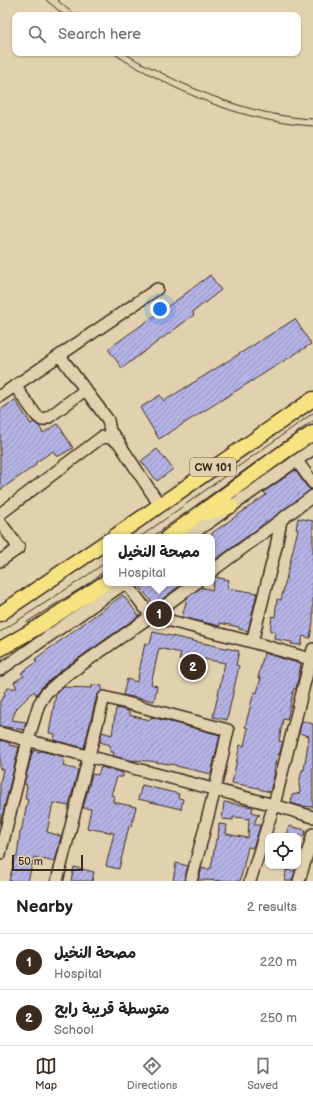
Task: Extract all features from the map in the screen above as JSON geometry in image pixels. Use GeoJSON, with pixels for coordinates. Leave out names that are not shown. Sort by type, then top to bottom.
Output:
{"type":"FeatureCollection","features":[{"type":"Feature","properties":{"kind":"main road","name":"CW 101"},"geometry":{"type":"LineString","coordinates":[[118,534],[159,504],[313,399]]}},
{"type":"Feature","properties":{"kind":"main road","name":"CW 101"},"geometry":{"type":"LineString","coordinates":[[172,534],[313,432]]}},
{"type":"Feature","properties":{"kind":"main road"},"geometry":{"type":"LineString","coordinates":[[197,515],[231,506]]}},
{"type":"Feature","properties":{"kind":"main road"},"geometry":{"type":"LineString","coordinates":[[0,614],[103,544]]}},
{"type":"Feature","properties":{"kind":"main road"},"geometry":{"type":"LineString","coordinates":[[0,649],[38,627],[103,584]]}},
{"type":"Feature","properties":{"kind":"street"},"geometry":{"type":"LineString","coordinates":[[0,396],[157,289]]}},
{"type":"Feature","properties":{"kind":"street"},"geometry":{"type":"LineString","coordinates":[[60,356],[108,420],[110,431],[159,504]]}},
{"type":"Feature","properties":{"kind":"street"},"geometry":{"type":"LineString","coordinates":[[14,386],[36,415],[42,420],[49,417],[85,390]]}},
{"type":"Feature","properties":{"kind":"street"},"geometry":{"type":"LineString","coordinates":[[0,514],[102,437],[112,438],[119,443]]}},
{"type":"Feature","properties":{"kind":"street"},"geometry":{"type":"LineString","coordinates":[[192,534],[313,449]]}},
{"type":"Feature","properties":{"kind":"street"},"geometry":{"type":"LineString","coordinates":[[297,461],[313,483]]}},
{"type":"Feature","properties":{"kind":"street"},"geometry":{"type":"LineString","coordinates":[[215,569],[313,496]]}},
{"type":"Feature","properties":{"kind":"street"},"geometry":{"type":"LineString","coordinates":[[252,642],[276,547],[281,520]]}},
{"type":"Feature","properties":{"kind":"street"},"geometry":{"type":"LineString","coordinates":[[0,522],[19,548],[0,562]]}},
{"type":"Feature","properties":{"kind":"street"},"geometry":{"type":"LineString","coordinates":[[0,670],[121,586]]}},
{"type":"Feature","properties":{"kind":"street"},"geometry":{"type":"LineString","coordinates":[[127,586],[151,616],[312,656],[274,805],[250,881]]}},
{"type":"Feature","properties":{"kind":"street"},"geometry":{"type":"LineString","coordinates":[[0,854],[28,740],[39,704],[46,693],[64,677],[192,586]]}},
{"type":"Feature","properties":{"kind":"street"},"geometry":{"type":"LineString","coordinates":[[57,881],[104,697],[228,730],[215,789],[191,881]]}},
{"type":"Feature","properties":{"kind":"street"},"geometry":{"type":"LineString","coordinates":[[0,733],[215,789],[313,817]]}},
{"type":"Feature","properties":{"kind":"street"},"geometry":{"type":"LineString","coordinates":[[299,881],[313,834]]}},
{"type":"Feature","properties":{"kind":"building"},"geometry":{"type":"Polygon","coordinates":[[[210,275],[221,290],[193,312],[194,315],[122,368],[108,349],[210,275]]]}},
{"type":"Feature","properties":{"kind":"building"},"geometry":{"type":"Polygon","coordinates":[[[295,319],[311,344],[159,439],[140,408],[160,395],[164,401],[295,319]]]}},
{"type":"Feature","properties":{"kind":"building"},"geometry":{"type":"Polygon","coordinates":[[[15,400],[31,424],[34,422],[39,426],[43,433],[58,424],[73,448],[57,457],[53,451],[35,463],[36,465],[0,490],[0,410],[15,400]]]}},
{"type":"Feature","properties":{"kind":"building"},"geometry":{"type":"Polygon","coordinates":[[[157,449],[173,469],[157,481],[141,461],[157,449]]]}},
{"type":"Feature","properties":{"kind":"building"},"geometry":{"type":"Polygon","coordinates":[[[295,470],[307,487],[311,490],[215,560],[215,534],[212,533],[266,495],[264,492],[295,470]]]}},
{"type":"Feature","properties":{"kind":"building"},"geometry":{"type":"Polygon","coordinates":[[[298,518],[313,521],[313,621],[310,638],[303,636],[301,645],[274,639],[275,631],[270,631],[272,616],[275,617],[277,599],[281,600],[298,529],[296,529],[298,518]]]}},
{"type":"Feature","properties":{"kind":"building"},"geometry":{"type":"Polygon","coordinates":[[[215,577],[229,580],[227,588],[257,593],[248,631],[239,629],[239,627],[220,623],[220,626],[182,617],[187,598],[201,587],[212,590],[213,586],[215,586],[215,577]]]}},
{"type":"Feature","properties":{"kind":"building"},"geometry":{"type":"Polygon","coordinates":[[[139,586],[180,586],[154,605],[139,586]]]}},
{"type":"Feature","properties":{"kind":"building"},"geometry":{"type":"Polygon","coordinates":[[[123,595],[139,616],[60,671],[41,688],[36,695],[34,691],[16,709],[12,720],[26,722],[24,730],[0,726],[0,701],[5,695],[4,692],[8,688],[17,688],[14,682],[24,676],[21,673],[37,662],[35,659],[123,595]]]}},
{"type":"Feature","properties":{"kind":"building"},"geometry":{"type":"Polygon","coordinates":[[[153,632],[239,651],[236,665],[239,666],[227,720],[213,717],[225,663],[204,659],[202,665],[179,660],[181,653],[159,648],[151,684],[157,686],[154,701],[123,695],[127,679],[137,682],[145,643],[150,644],[153,632]]]}},
{"type":"Feature","properties":{"kind":"building"},"geometry":{"type":"Polygon","coordinates":[[[264,653],[301,664],[296,689],[294,688],[287,720],[283,719],[279,741],[283,742],[279,755],[277,754],[275,772],[270,792],[259,788],[232,783],[240,745],[244,746],[248,728],[245,727],[254,692],[257,693],[261,678],[258,678],[264,653]]]}},
{"type":"Feature","properties":{"kind":"building"},"geometry":{"type":"Polygon","coordinates":[[[92,685],[102,686],[102,690],[97,695],[84,748],[54,740],[55,734],[49,733],[56,694],[63,687],[92,688],[92,685]]]}},
{"type":"Feature","properties":{"kind":"building"},"geometry":{"type":"Polygon","coordinates":[[[116,708],[129,711],[129,715],[150,720],[151,717],[220,735],[211,774],[176,765],[129,760],[113,756],[114,752],[110,752],[110,745],[100,742],[102,732],[112,735],[116,708]]]}},
{"type":"Feature","properties":{"kind":"building"},"geometry":{"type":"Polygon","coordinates":[[[302,721],[313,724],[313,807],[291,803],[292,795],[300,793],[299,784],[302,770],[304,770],[309,736],[299,733],[302,721]]]}},
{"type":"Feature","properties":{"kind":"building"},"geometry":{"type":"Polygon","coordinates":[[[0,740],[10,743],[9,745],[19,747],[0,825],[0,783],[3,769],[0,769],[0,740]]]}},
{"type":"Feature","properties":{"kind":"building"},"geometry":{"type":"Polygon","coordinates":[[[33,750],[65,757],[63,766],[78,770],[69,806],[53,803],[47,832],[61,836],[55,862],[34,857],[28,881],[9,881],[15,856],[17,857],[20,832],[28,799],[25,799],[27,785],[24,784],[33,750]]]}},
{"type":"Feature","properties":{"kind":"building"},"geometry":{"type":"Polygon","coordinates":[[[101,767],[123,773],[123,777],[117,777],[111,795],[114,796],[113,802],[136,807],[131,827],[129,826],[119,869],[106,866],[114,833],[87,828],[91,809],[83,808],[92,774],[98,775],[101,767]]]}},
{"type":"Feature","properties":{"kind":"building"},"geometry":{"type":"Polygon","coordinates":[[[142,785],[179,794],[178,798],[183,799],[181,809],[138,799],[142,785]]]}},
{"type":"Feature","properties":{"kind":"building"},"geometry":{"type":"Polygon","coordinates":[[[224,802],[253,807],[252,812],[260,815],[257,816],[254,825],[260,825],[260,827],[253,848],[248,847],[240,881],[198,880],[202,868],[208,870],[211,868],[216,839],[218,840],[219,824],[227,825],[226,834],[248,838],[249,818],[233,817],[233,820],[222,819],[224,802]]]}},
{"type":"Feature","properties":{"kind":"building"},"geometry":{"type":"Polygon","coordinates":[[[289,826],[306,830],[304,836],[301,836],[301,833],[288,833],[289,826]]]}},
{"type":"Feature","properties":{"kind":"building"},"geometry":{"type":"Polygon","coordinates":[[[176,863],[188,866],[184,881],[173,881],[176,863]]]}},
{"type":"Feature","properties":{"kind":"building"},"geometry":{"type":"Polygon","coordinates":[[[74,867],[94,872],[92,881],[71,881],[74,867]]]}},
{"type":"Feature","properties":{"kind":"building"},"geometry":{"type":"Polygon","coordinates":[[[286,870],[295,871],[292,881],[285,881],[286,870]]]}},
{"type":"Feature","properties":{"kind":"tram line"},"geometry":{"type":"LineString","coordinates":[[46,0],[60,12]]}},
{"type":"Feature","properties":{"kind":"tram line"},"geometry":{"type":"LineString","coordinates":[[57,0],[71,12]]}},
{"type":"Feature","properties":{"kind":"tram line"},"geometry":{"type":"LineString","coordinates":[[118,56],[172,86],[210,103],[271,121],[313,126]]}},
{"type":"Feature","properties":{"kind":"tram line"},"geometry":{"type":"LineString","coordinates":[[129,56],[192,87],[231,103],[271,114],[313,119]]}},
{"type":"Feature","properties":{"kind":"tram line"},"geometry":{"type":"LineString","coordinates":[[144,534],[313,413]]}},
{"type":"Feature","properties":{"kind":"tram line"},"geometry":{"type":"LineString","coordinates":[[156,534],[313,421]]}},
{"type":"Feature","properties":{"kind":"tram line"},"geometry":{"type":"LineString","coordinates":[[0,632],[103,564]]}},
{"type":"Feature","properties":{"kind":"tram line"},"geometry":{"type":"LineString","coordinates":[[27,622],[86,585],[103,572]]}},
{"type":"Feature","properties":{"kind":"place","name":"مصحة النخيل"},"geometry":{"type":"Point","coordinates":[159,614]}},
{"type":"Feature","properties":{"kind":"place","name":"متوسطة قريبة رابح"},"geometry":{"type":"Point","coordinates":[193,667]}}]}
